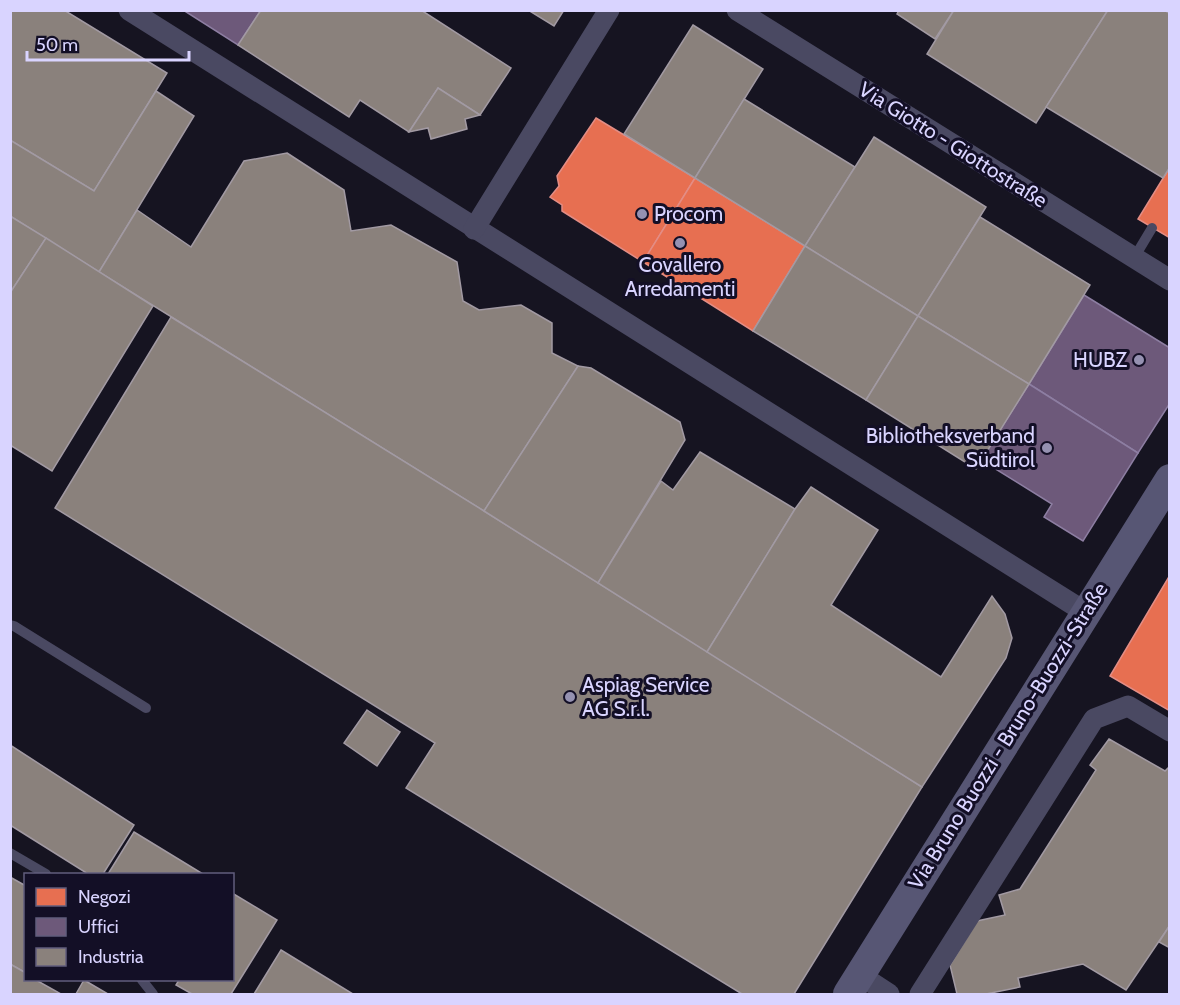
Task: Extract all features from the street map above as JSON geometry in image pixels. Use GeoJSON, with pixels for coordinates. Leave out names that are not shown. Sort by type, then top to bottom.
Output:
{"type":"FeatureCollection","features":[{"type":"Feature","properties":{"kind":"main road","name":"Via Bruno Buozzi - Bruno-Buozzi-Straße"},"geometry":{"type":"LineString","coordinates":[[854,985],[1170,478]]}},
{"type":"Feature","properties":{"kind":"street"},"geometry":{"type":"LineString","coordinates":[[129,10],[1085,612]]}},
{"type":"Feature","properties":{"kind":"street"},"geometry":{"type":"LineString","coordinates":[[474,229],[609,10]]}},
{"type":"Feature","properties":{"kind":"street","name":"Via Giotto - Giottostraße"},"geometry":{"type":"LineString","coordinates":[[737,10],[1170,280]]}},
{"type":"Feature","properties":{"kind":"street"},"geometry":{"type":"LineString","coordinates":[[920,994],[1094,719],[1128,706],[1170,731]]}},
{"type":"Feature","properties":{"kind":"street"},"geometry":{"type":"LineString","coordinates":[[854,985],[889,994]]}},
{"type":"Feature","properties":{"kind":"lane"},"geometry":{"type":"LineString","coordinates":[[1134,258],[1152,228]]}},
{"type":"Feature","properties":{"kind":"lane"},"geometry":{"type":"LineString","coordinates":[[10,625],[146,708]]}},
{"type":"Feature","properties":{"kind":"lane"},"geometry":{"type":"LineString","coordinates":[[10,853],[44,873]]}},
{"type":"Feature","properties":{"kind":"lane"},"geometry":{"type":"LineString","coordinates":[[143,981],[153,994]]}},
{"type":"Feature","properties":{"kind":"building: Negozi"},"geometry":{"type":"Polygon","coordinates":[[[596,118],[695,178],[643,262],[562,211],[562,205],[550,197],[559,186],[557,176],[596,118]]]}},
{"type":"Feature","properties":{"kind":"building: Negozi"},"geometry":{"type":"Polygon","coordinates":[[[1170,167],[1170,238],[1138,219],[1170,167]]]}},
{"type":"Feature","properties":{"kind":"building: Negozi"},"geometry":{"type":"Polygon","coordinates":[[[695,178],[805,246],[753,331],[643,262],[695,178]]]}},
{"type":"Feature","properties":{"kind":"building: Negozi"},"geometry":{"type":"Polygon","coordinates":[[[1170,575],[1170,711],[1110,676],[1170,575]]]}},
{"type":"Feature","properties":{"kind":"building: Uffici"},"geometry":{"type":"Polygon","coordinates":[[[183,10],[261,10],[238,45],[183,10]]]}},
{"type":"Feature","properties":{"kind":"building: Uffici"},"geometry":{"type":"Polygon","coordinates":[[[1084,295],[1170,348],[1170,403],[1138,453],[1029,384],[1084,295]]]}},
{"type":"Feature","properties":{"kind":"building: Uffici"},"geometry":{"type":"Polygon","coordinates":[[[1029,384],[1138,453],[1083,541],[1044,517],[1052,504],[981,460],[1029,384]]]}},
{"type":"Feature","properties":{"kind":"building: Industria"},"geometry":{"type":"Polygon","coordinates":[[[10,10],[64,10],[167,73],[94,191],[10,140],[10,10]]]}},
{"type":"Feature","properties":{"kind":"building: Industria"},"geometry":{"type":"Polygon","coordinates":[[[261,10],[421,10],[511,68],[480,115],[438,88],[409,132],[360,100],[349,117],[238,45],[261,10]]]}},
{"type":"Feature","properties":{"kind":"building: Industria"},"geometry":{"type":"Polygon","coordinates":[[[528,10],[564,10],[554,26],[528,10]]]}},
{"type":"Feature","properties":{"kind":"building: Industria"},"geometry":{"type":"Polygon","coordinates":[[[899,10],[954,10],[935,39],[897,14],[899,10]]]}},
{"type":"Feature","properties":{"kind":"building: Industria"},"geometry":{"type":"Polygon","coordinates":[[[954,10],[1108,10],[1036,123],[927,54],[954,10]]]}},
{"type":"Feature","properties":{"kind":"building: Industria"},"geometry":{"type":"Polygon","coordinates":[[[1108,10],[1164,10],[1170,14],[1170,167],[1163,178],[1046,107],[1108,10]]]}},
{"type":"Feature","properties":{"kind":"building: Industria"},"geometry":{"type":"Polygon","coordinates":[[[693,25],[763,69],[695,178],[624,134],[693,25]]]}},
{"type":"Feature","properties":{"kind":"building: Industria"},"geometry":{"type":"Polygon","coordinates":[[[438,88],[480,115],[465,119],[467,129],[431,139],[428,128],[409,132],[438,88]]]}},
{"type":"Feature","properties":{"kind":"building: Industria"},"geometry":{"type":"Polygon","coordinates":[[[156,91],[194,116],[99,272],[10,216],[10,140],[94,191],[156,91]]]}},
{"type":"Feature","properties":{"kind":"building: Industria"},"geometry":{"type":"Polygon","coordinates":[[[744,99],[855,167],[805,246],[695,178],[744,99]]]}},
{"type":"Feature","properties":{"kind":"building: Industria"},"geometry":{"type":"Polygon","coordinates":[[[874,137],[986,207],[918,316],[805,246],[874,137]]]}},
{"type":"Feature","properties":{"kind":"building: Industria"},"geometry":{"type":"Polygon","coordinates":[[[287,153],[344,190],[351,231],[391,225],[457,262],[463,301],[479,310],[521,305],[552,323],[552,353],[578,366],[484,511],[99,272],[137,210],[191,247],[244,161],[287,153]]]}},
{"type":"Feature","properties":{"kind":"building: Industria"},"geometry":{"type":"Polygon","coordinates":[[[10,216],[46,238],[10,293],[10,216]]]}},
{"type":"Feature","properties":{"kind":"building: Industria"},"geometry":{"type":"Polygon","coordinates":[[[980,217],[1090,285],[1029,384],[918,316],[980,217]]]}},
{"type":"Feature","properties":{"kind":"building: Industria"},"geometry":{"type":"Polygon","coordinates":[[[46,238],[153,306],[52,471],[10,445],[10,293],[46,238]]]}},
{"type":"Feature","properties":{"kind":"building: Industria"},"geometry":{"type":"Polygon","coordinates":[[[805,246],[918,316],[866,400],[753,331],[805,246]]]}},
{"type":"Feature","properties":{"kind":"building: Industria"},"geometry":{"type":"Polygon","coordinates":[[[918,316],[1029,384],[976,469],[866,400],[918,316]]]}},
{"type":"Feature","properties":{"kind":"building: Industria","name":"Aspiag Service AG S.r.l."},"geometry":{"type":"Polygon","coordinates":[[[171,317],[922,787],[794,994],[742,994],[406,788],[435,743],[55,508],[171,317]]]}},
{"type":"Feature","properties":{"kind":"building: Industria"},"geometry":{"type":"Polygon","coordinates":[[[578,366],[591,368],[680,422],[685,440],[598,583],[484,511],[578,366]]]}},
{"type":"Feature","properties":{"kind":"building: Industria"},"geometry":{"type":"Polygon","coordinates":[[[700,452],[795,509],[707,652],[598,583],[661,481],[673,490],[700,452]]]}},
{"type":"Feature","properties":{"kind":"building: Industria"},"geometry":{"type":"Polygon","coordinates":[[[811,487],[878,530],[831,605],[941,677],[992,596],[1005,614],[1012,638],[1006,658],[922,787],[707,652],[795,509],[811,487]]]}},
{"type":"Feature","properties":{"kind":"building: Industria"},"geometry":{"type":"Polygon","coordinates":[[[367,710],[400,732],[377,766],[344,743],[367,710]]]}},
{"type":"Feature","properties":{"kind":"building: Industria"},"geometry":{"type":"Polygon","coordinates":[[[1109,739],[1165,771],[1170,766],[1170,925],[1126,990],[1083,964],[1018,978],[1020,987],[986,994],[957,994],[950,965],[977,921],[1005,915],[999,895],[1020,889],[1096,770],[1090,765],[1109,739]]]}},
{"type":"Feature","properties":{"kind":"building: Industria"},"geometry":{"type":"Polygon","coordinates":[[[10,745],[134,825],[104,873],[86,873],[10,825],[10,745]]]}},
{"type":"Feature","properties":{"kind":"building: Industria"},"geometry":{"type":"Polygon","coordinates":[[[134,832],[201,873],[109,873],[134,832]]]}},
{"type":"Feature","properties":{"kind":"building: Industria"},"geometry":{"type":"Polygon","coordinates":[[[10,877],[24,885],[24,972],[10,964],[10,877]]]}},
{"type":"Feature","properties":{"kind":"building: Industria"},"geometry":{"type":"Polygon","coordinates":[[[234,894],[277,920],[231,994],[192,994],[176,985],[178,981],[234,981],[234,894]]]}},
{"type":"Feature","properties":{"kind":"building: Industria"},"geometry":{"type":"Polygon","coordinates":[[[1170,925],[1170,948],[1159,942],[1170,925]]]}},
{"type":"Feature","properties":{"kind":"building: Industria"},"geometry":{"type":"Polygon","coordinates":[[[281,950],[353,994],[254,994],[281,950]]]}},
{"type":"Feature","properties":{"kind":"building: Industria"},"geometry":{"type":"Polygon","coordinates":[[[10,964],[24,972],[24,981],[38,981],[61,994],[10,994],[10,964]]]}},
{"type":"Feature","properties":{"kind":"building: Industria"},"geometry":{"type":"Polygon","coordinates":[[[83,981],[86,981],[108,994],[76,994],[83,981]]]}},
{"type":"Feature","properties":{"kind":"place","name":"Procom"},"geometry":{"type":"Point","coordinates":[642,214]}},
{"type":"Feature","properties":{"kind":"place","name":"Covallero Arredamenti"},"geometry":{"type":"Point","coordinates":[680,243]}},
{"type":"Feature","properties":{"kind":"place","name":"HUBZ"},"geometry":{"type":"Point","coordinates":[1139,360]}},
{"type":"Feature","properties":{"kind":"place","name":"Bibliotheksverband Südtirol"},"geometry":{"type":"Point","coordinates":[1047,448]}},
{"type":"Feature","properties":{"kind":"place","name":"Aspiag Service AG S.r.l."},"geometry":{"type":"Point","coordinates":[570,697]}}]}
